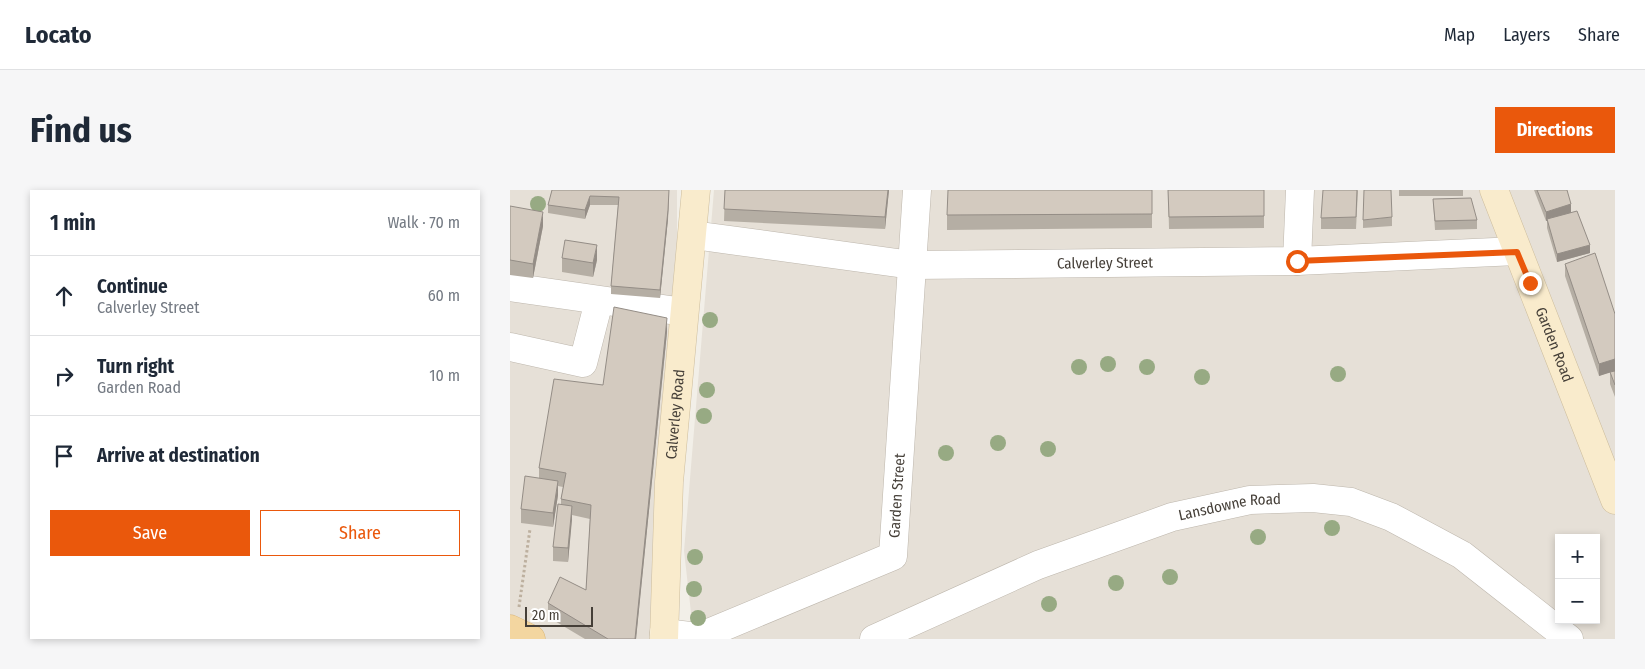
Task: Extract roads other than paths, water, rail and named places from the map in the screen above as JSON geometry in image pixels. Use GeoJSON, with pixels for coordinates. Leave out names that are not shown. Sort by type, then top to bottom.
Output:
{"type":"FeatureCollection","features":[{"type":"Feature","properties":{"kind":"street","name":"Calverley Road"},"geometry":{"type":"LineString","coordinates":[[664,636],[669,482],[696,190]]}},
{"type":"Feature","properties":{"kind":"street","name":"Garden Street"},"geometry":{"type":"LineString","coordinates":[[664,636],[699,637],[893,556],[917,190]]}},
{"type":"Feature","properties":{"kind":"street"},"geometry":{"type":"LineString","coordinates":[[1297,261],[1300,190]]}},
{"type":"Feature","properties":{"kind":"street","name":"Garden Road"},"geometry":{"type":"LineString","coordinates":[[1494,190],[1615,500]]}},
{"type":"Feature","properties":{"kind":"street","name":"Calverley Street"},"geometry":{"type":"LineString","coordinates":[[693,235],[912,265],[1297,261],[1517,252]]}},
{"type":"Feature","properties":{"kind":"street"},"geometry":{"type":"LineString","coordinates":[[510,287],[684,312]]}},
{"type":"Feature","properties":{"kind":"street"},"geometry":{"type":"LineString","coordinates":[[510,347],[583,363],[599,301]]}},
{"type":"Feature","properties":{"kind":"street","name":"Lansdowne Road"},"geometry":{"type":"LineString","coordinates":[[874,639],[1038,565],[1172,517],[1250,500],[1313,498],[1351,502],[1391,517],[1462,555],[1569,639]]}}]}
